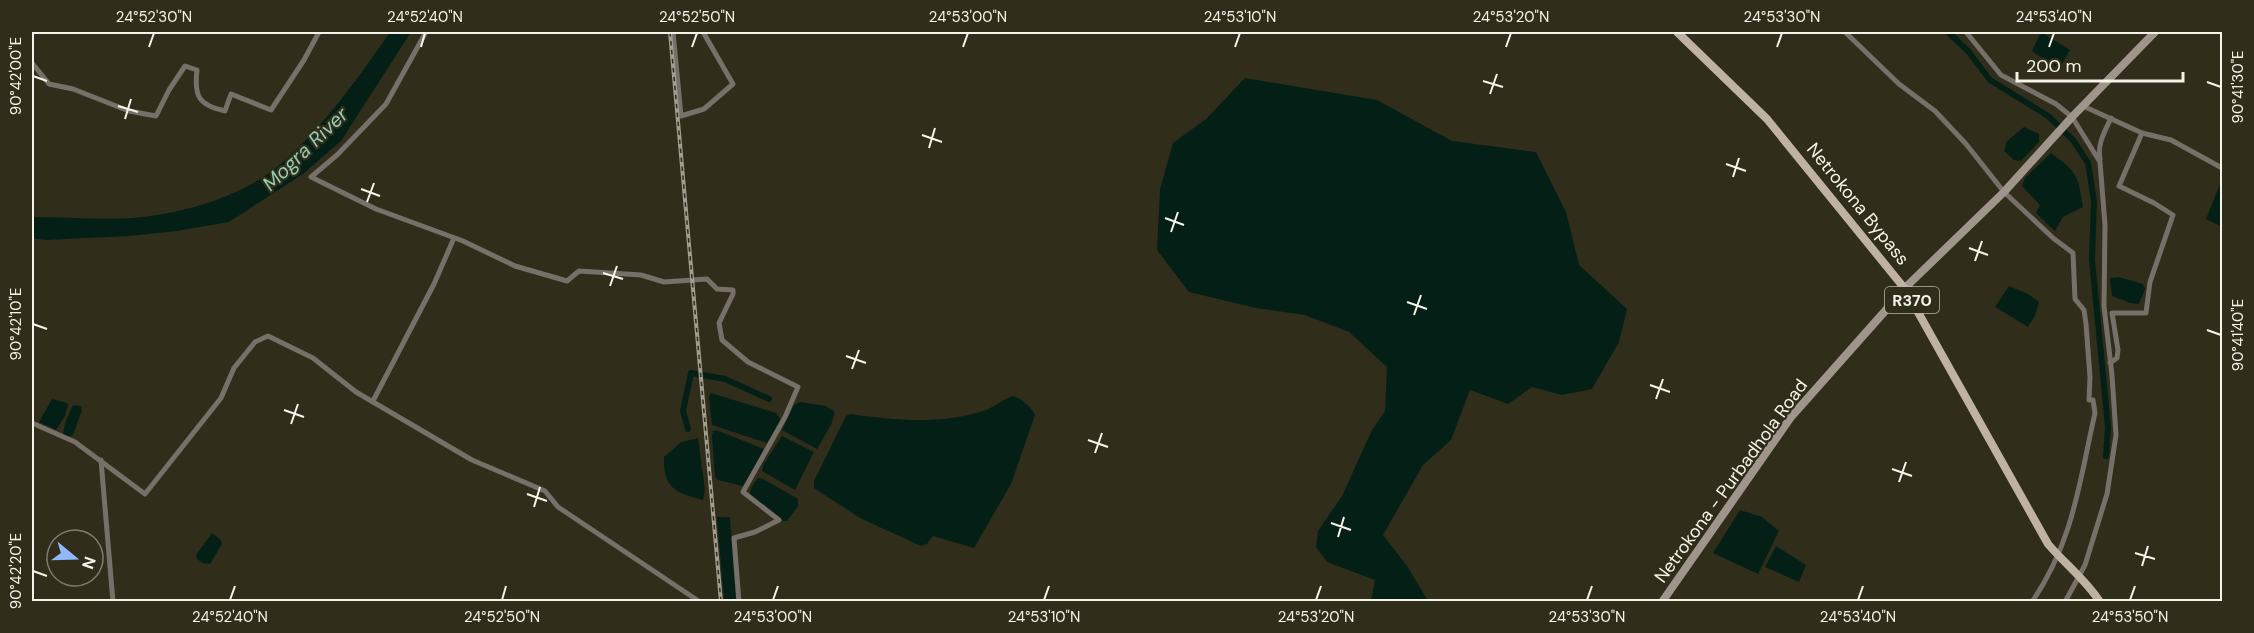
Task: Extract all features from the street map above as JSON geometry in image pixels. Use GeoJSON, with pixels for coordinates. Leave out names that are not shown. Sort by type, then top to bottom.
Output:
{"type":"FeatureCollection","features":[{"type":"Feature","properties":{"kind":"main road","name":"Netrokona Bypass"},"geometry":{"type":"LineString","coordinates":[[1677,32],[1767,119],[1905,289],[2048,544],[2092,590],[2100,602]]}},
{"type":"Feature","properties":{"kind":"main road","name":"Netrokona - Purbadhola Road"},"geometry":{"type":"LineString","coordinates":[[1662,602],[1791,417],[1905,289],[2004,192],[2071,118],[2155,32]]}},
{"type":"Feature","properties":{"kind":"street"},"geometry":{"type":"LineString","coordinates":[[32,63],[49,84],[73,89],[138,113],[156,116],[185,66],[197,70],[196,90],[200,99],[212,108],[225,111],[231,94],[271,110],[304,60],[319,32]]}},
{"type":"Feature","properties":{"kind":"street"},"geometry":{"type":"LineString","coordinates":[[426,32],[386,104],[337,155],[311,177],[376,209],[454,238],[515,266],[567,281],[579,271],[641,275],[664,282],[707,279],[717,289],[733,290],[719,323],[722,340],[748,362],[798,387],[785,417],[743,492],[779,520],[755,532],[735,538],[739,602]]}},
{"type":"Feature","properties":{"kind":"street"},"geometry":{"type":"LineString","coordinates":[[674,32],[681,116],[704,110],[733,84],[703,32]]}},
{"type":"Feature","properties":{"kind":"street"},"geometry":{"type":"LineString","coordinates":[[1845,32],[1899,84],[1935,111],[1966,144],[2004,192],[2073,254],[2075,299],[2084,310],[2089,400],[2093,400],[2095,413],[2077,501],[2069,528],[2060,555],[2032,602]]}},
{"type":"Feature","properties":{"kind":"street"},"geometry":{"type":"LineString","coordinates":[[1966,32],[2001,75],[2056,104],[2071,118],[2100,162]]}},
{"type":"Feature","properties":{"kind":"street"},"geometry":{"type":"LineString","coordinates":[[2083,106],[2142,133],[2171,140],[2223,168]]}},
{"type":"Feature","properties":{"kind":"street"},"geometry":{"type":"LineString","coordinates":[[2065,602],[2085,565],[2107,494],[2116,435],[2104,306],[2105,225],[2098,152],[2111,118]]}},
{"type":"Feature","properties":{"kind":"street"},"geometry":{"type":"LineString","coordinates":[[2110,363],[2117,358],[2118,350],[2112,312],[2146,314],[2153,272],[2173,215],[2119,186],[2142,133]]}},
{"type":"Feature","properties":{"kind":"street"},"geometry":{"type":"LineString","coordinates":[[373,401],[434,284],[454,238]]}},
{"type":"Feature","properties":{"kind":"street"},"geometry":{"type":"LineString","coordinates":[[32,423],[75,442],[101,459],[143,494],[149,492],[221,398],[234,368],[255,342],[268,336],[313,358],[356,392],[472,460],[545,491],[558,507],[700,602]]}},
{"type":"Feature","properties":{"kind":"street"},"geometry":{"type":"LineString","coordinates":[[101,459],[113,602]]}},
{"type":"Feature","properties":{"kind":"water","name":"Mogra River"},"geometry":{"type":"Polygon","coordinates":[[[390,32],[411,32],[341,141],[303,174],[229,222],[129,236],[45,240],[32,238],[32,217],[107,219],[152,216],[212,201],[251,185],[283,162],[313,132],[354,83],[390,32]]]}},
{"type":"Feature","properties":{"kind":"water"},"geometry":{"type":"Polygon","coordinates":[[[2041,32],[2070,50],[2059,69],[2032,51],[2041,32]]]}},
{"type":"Feature","properties":{"kind":"water"},"geometry":{"type":"Polygon","coordinates":[[[1245,78],[1377,100],[1452,141],[1536,152],[1566,212],[1579,265],[1627,309],[1619,342],[1592,389],[1562,395],[1532,387],[1508,404],[1470,390],[1451,440],[1423,465],[1383,535],[1407,566],[1428,601],[1371,601],[1375,580],[1327,562],[1316,547],[1318,531],[1342,496],[1372,430],[1385,411],[1387,367],[1349,332],[1305,315],[1256,308],[1189,292],[1157,250],[1160,189],[1173,143],[1206,119],[1245,78]]]}},
{"type":"Feature","properties":{"kind":"water"},"geometry":{"type":"Polygon","coordinates":[[[2024,127],[2039,134],[2039,142],[2021,161],[2014,160],[2004,151],[2007,141],[2024,127]]]}},
{"type":"Feature","properties":{"kind":"water"},"geometry":{"type":"Polygon","coordinates":[[[2051,153],[2075,175],[2083,207],[2063,217],[2055,231],[2036,213],[2040,205],[2022,186],[2025,178],[2051,153]]]}},
{"type":"Feature","properties":{"kind":"water"},"geometry":{"type":"Polygon","coordinates":[[[2222,179],[2222,227],[2206,219],[2222,179]]]}},
{"type":"Feature","properties":{"kind":"water"},"geometry":{"type":"Polygon","coordinates":[[[2118,277],[2143,284],[2145,289],[2139,304],[2112,296],[2110,278],[2118,277]]]}},
{"type":"Feature","properties":{"kind":"water"},"geometry":{"type":"Polygon","coordinates":[[[2009,286],[2028,294],[2039,302],[2035,316],[2028,327],[1995,307],[2009,286]]]}},
{"type":"Feature","properties":{"kind":"water"},"geometry":{"type":"Polygon","coordinates":[[[711,393],[776,413],[781,420],[767,443],[712,425],[709,397],[711,393]]]}},
{"type":"Feature","properties":{"kind":"water"},"geometry":{"type":"Polygon","coordinates":[[[1012,396],[1025,403],[1035,415],[1011,484],[974,548],[933,536],[927,544],[921,546],[860,518],[814,488],[814,481],[846,416],[850,414],[933,420],[983,411],[1012,396]]]}},
{"type":"Feature","properties":{"kind":"water"},"geometry":{"type":"Polygon","coordinates":[[[52,399],[68,405],[65,416],[56,430],[39,422],[52,399]]]}},
{"type":"Feature","properties":{"kind":"water"},"geometry":{"type":"Polygon","coordinates":[[[800,402],[826,406],[835,412],[831,425],[817,449],[782,430],[794,405],[800,402]]]}},
{"type":"Feature","properties":{"kind":"water"},"geometry":{"type":"Polygon","coordinates":[[[73,405],[81,406],[82,410],[73,435],[69,437],[63,434],[73,405]]]}},
{"type":"Feature","properties":{"kind":"water"},"geometry":{"type":"Polygon","coordinates":[[[716,430],[764,449],[743,486],[718,480],[715,477],[712,436],[713,431],[716,430]]]}},
{"type":"Feature","properties":{"kind":"water"},"geometry":{"type":"Polygon","coordinates":[[[782,436],[814,452],[795,490],[762,471],[763,465],[782,436]]]}},
{"type":"Feature","properties":{"kind":"water"},"geometry":{"type":"Polygon","coordinates":[[[698,438],[705,490],[703,500],[685,495],[673,487],[666,476],[664,467],[664,457],[681,442],[698,438]]]}},
{"type":"Feature","properties":{"kind":"water"},"geometry":{"type":"Polygon","coordinates":[[[758,478],[798,499],[798,506],[787,521],[783,521],[750,494],[758,478]]]}},
{"type":"Feature","properties":{"kind":"water"},"geometry":{"type":"Polygon","coordinates":[[[1740,510],[1762,517],[1779,531],[1758,574],[1713,553],[1740,510]]]}},
{"type":"Feature","properties":{"kind":"water"},"geometry":{"type":"Polygon","coordinates":[[[717,517],[730,517],[736,601],[724,601],[717,517]]]}},
{"type":"Feature","properties":{"kind":"water"},"geometry":{"type":"Polygon","coordinates":[[[212,533],[221,540],[222,544],[210,564],[203,563],[197,559],[196,555],[212,533]]]}},
{"type":"Feature","properties":{"kind":"water"},"geometry":{"type":"Polygon","coordinates":[[[1776,546],[1806,565],[1799,582],[1765,567],[1776,546]]]}},
{"type":"Feature","properties":{"kind":"waterway"},"geometry":{"type":"LineString","coordinates":[[1948,32],[1968,51],[1990,80],[2048,116],[2073,140],[2088,163],[2094,201],[2092,260],[2108,427],[2106,456]]}},
{"type":"Feature","properties":{"kind":"waterway"},"geometry":{"type":"LineString","coordinates":[[688,429],[683,411],[691,373],[725,379],[769,399]]}},
{"type":"Feature","properties":{"kind":"railway"},"geometry":{"type":"LineString","coordinates":[[670,32],[721,602]]}}]}
